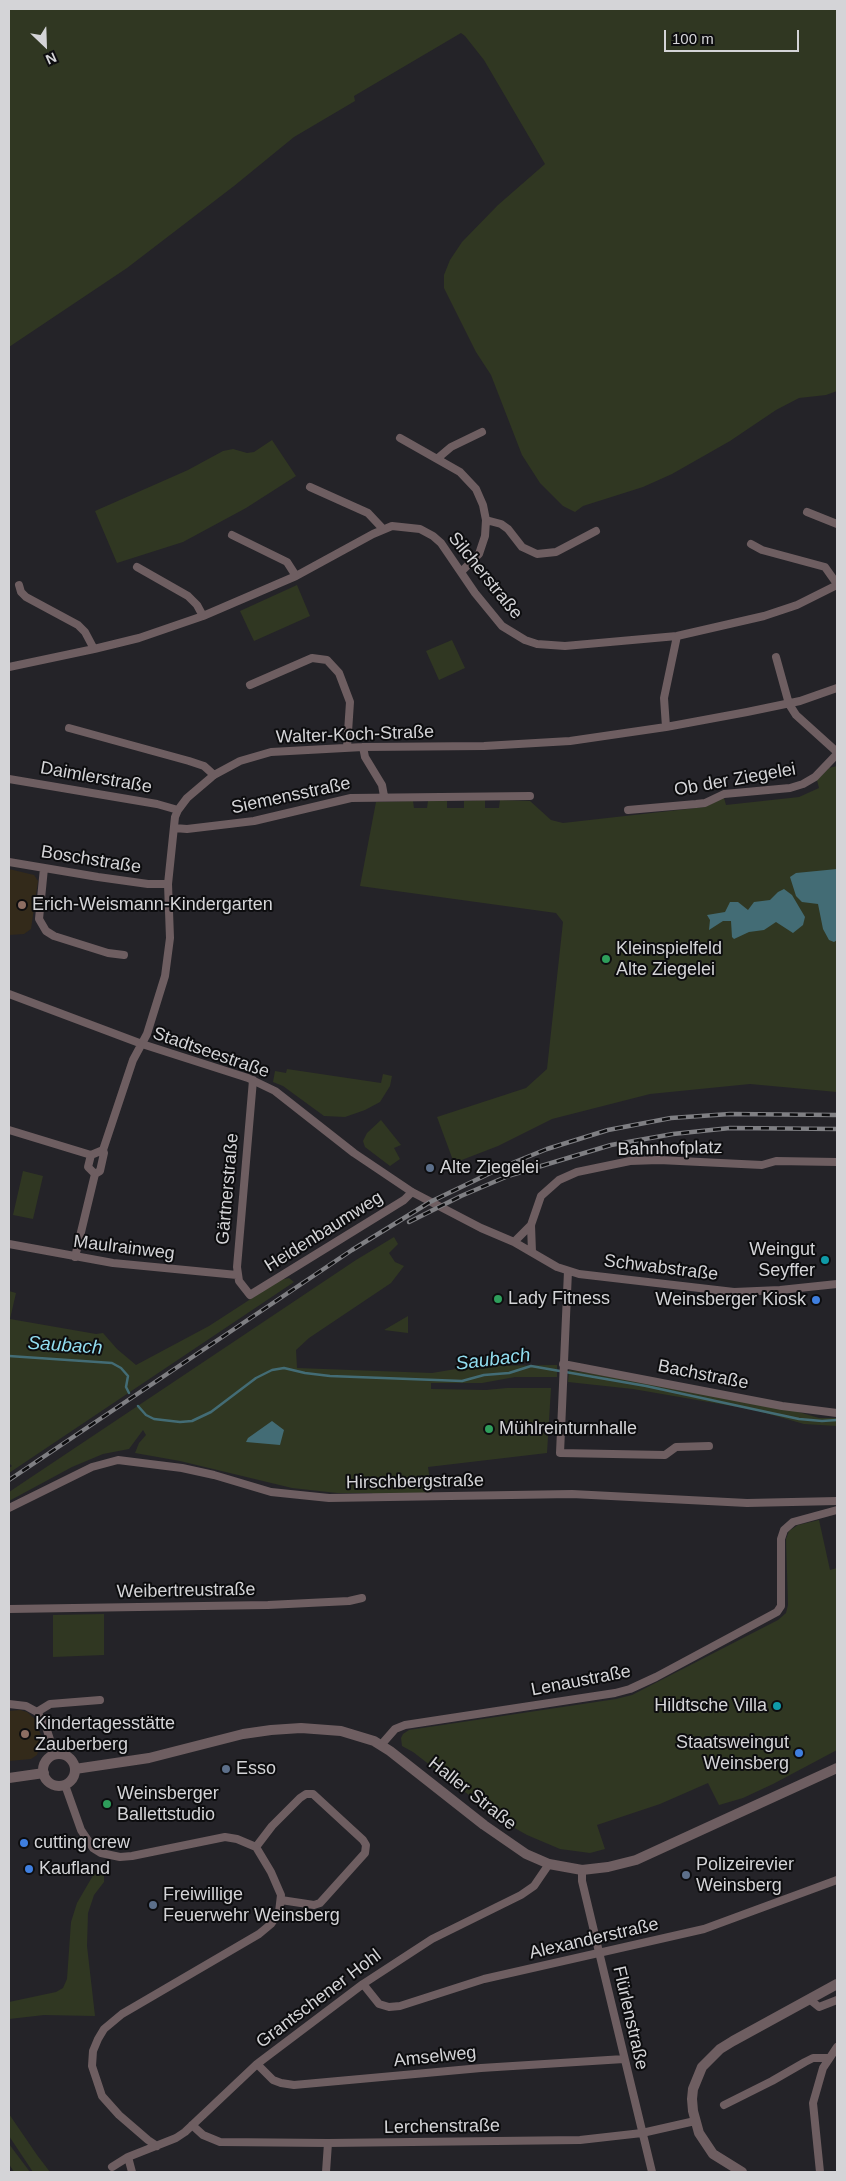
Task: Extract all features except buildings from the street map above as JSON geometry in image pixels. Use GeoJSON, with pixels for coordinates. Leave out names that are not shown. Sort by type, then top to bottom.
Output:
{"type":"FeatureCollection","features":[{"type":"Feature","properties":{"kind":"street"},"geometry":{"type":"LineString","coordinates":[[438,458],[451,447],[482,432]]}},
{"type":"Feature","properties":{"kind":"street"},"geometry":{"type":"LineString","coordinates":[[400,438],[438,458],[462,474],[476,489],[483,505],[486,520],[483,546],[474,561],[461,572]]}},
{"type":"Feature","properties":{"kind":"street"},"geometry":{"type":"LineString","coordinates":[[310,487],[368,514],[383,529]]}},
{"type":"Feature","properties":{"kind":"street"},"geometry":{"type":"LineString","coordinates":[[807,512],[837,524]]}},
{"type":"Feature","properties":{"kind":"street"},"geometry":{"type":"LineString","coordinates":[[486,520],[501,524],[508,529],[522,547],[537,554],[556,552],[596,531]]}},
{"type":"Feature","properties":{"kind":"street","name":"Silcherstraße"},"geometry":{"type":"LineString","coordinates":[[9,667],[94,650],[139,638],[203,616],[296,576],[383,529],[404,526],[420,529],[441,543],[475,592],[502,626],[514,635],[531,642],[565,646],[677,636],[764,616],[797,605],[837,584]]}},
{"type":"Feature","properties":{"kind":"street"},"geometry":{"type":"LineString","coordinates":[[232,535],[286,562],[296,576]]}},
{"type":"Feature","properties":{"kind":"street"},"geometry":{"type":"LineString","coordinates":[[751,544],[762,550],[825,567],[837,584]]}},
{"type":"Feature","properties":{"kind":"street"},"geometry":{"type":"LineString","coordinates":[[138,567],[188,596],[203,616]]}},
{"type":"Feature","properties":{"kind":"street"},"geometry":{"type":"LineString","coordinates":[[19,585],[21,592],[26,597],[78,624],[85,632],[94,650]]}},
{"type":"Feature","properties":{"kind":"street"},"geometry":{"type":"LineString","coordinates":[[666,727],[664,698],[677,636]]}},
{"type":"Feature","properties":{"kind":"street"},"geometry":{"type":"LineString","coordinates":[[776,656],[789,704],[796,714],[837,753]]}},
{"type":"Feature","properties":{"kind":"street"},"geometry":{"type":"LineString","coordinates":[[250,685],[312,658],[327,660],[339,674],[350,702],[347,747]]}},
{"type":"Feature","properties":{"kind":"street","name":"Walter-Koch-Straße"},"geometry":{"type":"LineString","coordinates":[[95,1174],[100,1172],[103,1150],[133,1060],[156,1010],[167,964],[170,938],[168,884],[174,828],[178,810],[187,798],[214,775],[240,761],[271,752],[363,746],[516,745],[570,741],[666,727],[789,704],[837,688]]}},
{"type":"Feature","properties":{"kind":"street"},"geometry":{"type":"LineString","coordinates":[[69,728],[189,761],[204,766],[214,775]]}},
{"type":"Feature","properties":{"kind":"street","name":"Siemensstraße"},"geometry":{"type":"LineString","coordinates":[[363,746],[365,757],[382,786],[384,796]]}},
{"type":"Feature","properties":{"kind":"street","name":"Ob der Ziegelei"},"geometry":{"type":"LineString","coordinates":[[628,810],[705,803],[724,794],[790,788],[803,784],[815,777],[837,753]]}},
{"type":"Feature","properties":{"kind":"street","name":"Daimlerstraße"},"geometry":{"type":"LineString","coordinates":[[9,778],[157,804],[178,810]]}},
{"type":"Feature","properties":{"kind":"street","name":"Siemensstraße"},"geometry":{"type":"LineString","coordinates":[[174,828],[187,829],[276,818],[351,798],[384,796],[530,796]]}},
{"type":"Feature","properties":{"kind":"street","name":"Boschstraße"},"geometry":{"type":"LineString","coordinates":[[9,862],[131,882],[168,884]]}},
{"type":"Feature","properties":{"kind":"street"},"geometry":{"type":"LineString","coordinates":[[44,868],[39,919],[46,931],[54,936],[108,953],[124,955]]}},
{"type":"Feature","properties":{"kind":"street","name":"Stadtseestraße"},"geometry":{"type":"LineString","coordinates":[[9,994],[142,1044],[253,1080],[286,1098],[354,1153],[412,1192],[490,1232]]}},
{"type":"Feature","properties":{"kind":"street","name":"Gärtnerstraße"},"geometry":{"type":"LineString","coordinates":[[237,1275],[253,1080]]}},
{"type":"Feature","properties":{"kind":"street"},"geometry":{"type":"LineString","coordinates":[[9,1130],[91,1155],[103,1150]]}},
{"type":"Feature","properties":{"kind":"street"},"geometry":{"type":"LineString","coordinates":[[75,1257],[95,1174],[88,1167],[91,1155]]}},
{"type":"Feature","properties":{"kind":"street","name":"Bahnhofplatz"},"geometry":{"type":"LineString","coordinates":[[532,1252],[531,1225],[537,1204],[546,1190],[559,1180],[577,1172],[630,1161],[660,1160],[762,1165],[776,1161],[837,1162]]}},
{"type":"Feature","properties":{"kind":"street","name":"Heidenbaumweg"},"geometry":{"type":"LineString","coordinates":[[237,1275],[250,1296],[404,1200],[412,1192]]}},
{"type":"Feature","properties":{"kind":"street","name":"Bahnhofplatz"},"geometry":{"type":"LineString","coordinates":[[514,1242],[531,1225]]}},
{"type":"Feature","properties":{"kind":"street","name":"Schwabstraße"},"geometry":{"type":"LineString","coordinates":[[490,1232],[514,1242],[557,1267],[568,1271],[734,1292],[780,1290],[837,1284]]}},
{"type":"Feature","properties":{"kind":"street","name":"Maulrainweg"},"geometry":{"type":"LineString","coordinates":[[9,1244],[75,1257],[153,1268],[237,1275]]}},
{"type":"Feature","properties":{"kind":"street"},"geometry":{"type":"LineString","coordinates":[[568,1271],[560,1453],[665,1455],[680,1446],[709,1446]]}},
{"type":"Feature","properties":{"kind":"street","name":"Bachstraße"},"geometry":{"type":"LineString","coordinates":[[563,1370],[782,1406],[837,1413]]}},
{"type":"Feature","properties":{"kind":"street","name":"Hirschbergstraße"},"geometry":{"type":"LineString","coordinates":[[9,1508],[92,1467],[118,1460],[182,1468],[214,1475],[271,1492],[329,1498],[432,1498],[572,1494],[747,1503],[837,1501]]}},
{"type":"Feature","properties":{"kind":"street","name":"Lenaustraße"},"geometry":{"type":"LineString","coordinates":[[381,1745],[395,1729],[405,1725],[606,1694],[630,1689],[656,1677],[778,1610],[781,1606],[781,1539],[784,1530],[793,1522],[837,1510]]}},
{"type":"Feature","properties":{"kind":"street","name":"Weibertreustraße"},"geometry":{"type":"LineString","coordinates":[[9,1609],[268,1605],[349,1601],[362,1598]]}},
{"type":"Feature","properties":{"kind":"street"},"geometry":{"type":"LineString","coordinates":[[37,1712],[50,1704],[100,1700]]}},
{"type":"Feature","properties":{"kind":"street"},"geometry":{"type":"LineString","coordinates":[[9,1704],[26,1706],[37,1712],[45,1724],[55,1755]]}},
{"type":"Feature","properties":{"kind":"street","name":"Haller Straße"},"geometry":{"type":"LineString","coordinates":[[75,1769],[148,1758],[243,1734],[302,1728],[341,1731],[381,1745],[511,1845],[549,1864],[582,1870],[608,1867],[636,1860],[837,1768]]}},
{"type":"Feature","properties":{"kind":"street"},"geometry":{"type":"LineString","coordinates":[[55,1755],[68,1757],[75,1769],[72,1781],[65,1786],[50,1784],[44,1773],[45,1763],[55,1755]]}},
{"type":"Feature","properties":{"kind":"street"},"geometry":{"type":"LineString","coordinates":[[9,1778],[44,1773]]}},
{"type":"Feature","properties":{"kind":"street"},"geometry":{"type":"LineString","coordinates":[[65,1786],[80,1830],[93,1848],[101,1853],[120,1857],[132,1856],[224,1838],[237,1839],[256,1847],[271,1872],[282,1900],[279,1912],[271,1924],[259,1934],[122,2014],[104,2029],[98,2039],[93,2052],[92,2066],[102,2096],[120,2115],[157,2146]]}},
{"type":"Feature","properties":{"kind":"street"},"geometry":{"type":"LineString","coordinates":[[256,1847],[272,1826],[306,1794],[313,1794],[363,1840],[366,1845],[365,1853],[320,1903],[314,1905],[282,1900]]}},
{"type":"Feature","properties":{"kind":"street","name":"Grantschener Hohl"},"geometry":{"type":"LineString","coordinates":[[112,2167],[128,2158],[176,2138],[257,2064],[363,1984],[432,1939],[521,1895],[534,1886],[549,1864]]}},
{"type":"Feature","properties":{"kind":"street","name":"Flürlenstraße"},"geometry":{"type":"LineString","coordinates":[[582,1870],[599,1952],[652,2172]]}},
{"type":"Feature","properties":{"kind":"street","name":"Alexanderstraße"},"geometry":{"type":"LineString","coordinates":[[363,1984],[379,2004],[389,2007],[400,2006],[484,1979],[704,1929],[837,1880]]}},
{"type":"Feature","properties":{"kind":"street"},"geometry":{"type":"LineString","coordinates":[[742,2172],[713,2154],[703,2142],[695,2121],[693,2111],[694,2089],[702,2067],[711,2057],[733,2041],[837,1984]]}},
{"type":"Feature","properties":{"kind":"street"},"geometry":{"type":"LineString","coordinates":[[809,1999],[819,2007],[837,2000]]}},
{"type":"Feature","properties":{"kind":"street"},"geometry":{"type":"LineString","coordinates":[[820,2172],[813,2103],[817,2085],[829,2058],[837,2047]]}},
{"type":"Feature","properties":{"kind":"street"},"geometry":{"type":"LineString","coordinates":[[724,2105],[772,2081],[804,2062],[813,2058],[829,2058]]}},
{"type":"Feature","properties":{"kind":"street","name":"Amselweg"},"geometry":{"type":"LineString","coordinates":[[257,2064],[273,2080],[294,2085],[481,2068],[624,2059]]}},
{"type":"Feature","properties":{"kind":"street","name":"Lerchenstraße"},"geometry":{"type":"LineString","coordinates":[[192,2125],[203,2135],[220,2142],[328,2143],[580,2140],[642,2133],[695,2121]]}},
{"type":"Feature","properties":{"kind":"street"},"geometry":{"type":"LineString","coordinates":[[326,2172],[328,2143]]}},
{"type":"Feature","properties":{"kind":"street"},"geometry":{"type":"LineString","coordinates":[[128,2158],[132,2172]]}},
{"type":"Feature","properties":{"kind":"shaded area","name":"Erich-Weismann-Kindergarten"},"geometry":{"type":"Polygon","coordinates":[[[9,869],[34,875],[38,881],[31,929],[24,934],[9,935],[9,869]]]}},
{"type":"Feature","properties":{"kind":"shaded area","name":"Kindertagesstätte Zauberberg"},"geometry":{"type":"Polygon","coordinates":[[[20,1710],[27,1712],[35,1719],[43,1741],[37,1755],[31,1759],[9,1761],[9,1711],[20,1710]]]}},
{"type":"Feature","properties":{"kind":"green space"},"geometry":{"type":"Polygon","coordinates":[[[9,9],[837,9],[837,391],[826,395],[799,398],[776,410],[730,441],[672,474],[643,487],[583,506],[575,512],[563,506],[540,483],[522,455],[491,375],[476,352],[444,288],[444,275],[450,260],[462,242],[498,205],[545,164],[484,60],[461,33],[354,96],[355,101],[294,137],[234,186],[127,268],[9,347],[9,9]]]}},
{"type":"Feature","properties":{"kind":"green space"},"geometry":{"type":"Polygon","coordinates":[[[272,440],[296,476],[246,508],[183,542],[117,563],[95,511],[188,470],[223,451],[233,449],[247,453],[254,452],[272,440]]]}},
{"type":"Feature","properties":{"kind":"green space"},"geometry":{"type":"Polygon","coordinates":[[[297,585],[310,616],[254,641],[240,611],[297,585]]]}},
{"type":"Feature","properties":{"kind":"green space"},"geometry":{"type":"Polygon","coordinates":[[[452,640],[465,668],[439,680],[426,651],[452,640]]]}},
{"type":"Feature","properties":{"kind":"green space"},"geometry":{"type":"Polygon","coordinates":[[[837,766],[837,1092],[750,1084],[650,1094],[552,1119],[498,1146],[454,1163],[437,1117],[526,1088],[547,1069],[563,922],[556,913],[360,886],[376,802],[413,801],[414,808],[427,808],[428,801],[447,801],[447,808],[464,808],[464,801],[485,800],[485,808],[499,808],[500,800],[530,801],[551,820],[563,823],[705,807],[724,798],[726,805],[799,797],[819,788],[817,780],[829,768],[837,766]]]}},
{"type":"Feature","properties":{"kind":"green space"},"geometry":{"type":"Polygon","coordinates":[[[287,1069],[381,1083],[383,1074],[392,1076],[390,1086],[380,1102],[345,1117],[324,1116],[283,1086],[273,1082],[275,1071],[286,1073],[287,1069]]]}},
{"type":"Feature","properties":{"kind":"green space"},"geometry":{"type":"Polygon","coordinates":[[[381,1120],[401,1145],[394,1148],[400,1159],[390,1166],[365,1147],[363,1141],[367,1133],[381,1120]]]}},
{"type":"Feature","properties":{"kind":"green space"},"geometry":{"type":"Polygon","coordinates":[[[23,1171],[43,1176],[33,1219],[13,1215],[23,1171]]]}},
{"type":"Feature","properties":{"kind":"green space"},"geometry":{"type":"Polygon","coordinates":[[[394,1237],[398,1244],[389,1253],[395,1262],[404,1266],[391,1283],[309,1338],[296,1350],[297,1368],[432,1373],[474,1366],[557,1365],[557,1377],[515,1377],[482,1383],[431,1383],[431,1389],[551,1388],[547,1453],[428,1467],[432,1495],[337,1493],[292,1488],[180,1461],[135,1453],[139,1443],[146,1435],[143,1430],[129,1449],[103,1454],[72,1467],[9,1501],[9,1492],[356,1260],[394,1237]]]}},
{"type":"Feature","properties":{"kind":"green space"},"geometry":{"type":"Polygon","coordinates":[[[289,1278],[294,1282],[9,1473],[9,1468],[12,1466],[9,1463],[9,1291],[16,1293],[10,1319],[96,1334],[103,1333],[117,1349],[136,1365],[209,1326],[280,1280],[289,1278]]]}},
{"type":"Feature","properties":{"kind":"green space"},"geometry":{"type":"Polygon","coordinates":[[[408,1316],[408,1333],[384,1330],[408,1316]]]}},
{"type":"Feature","properties":{"kind":"green space"},"geometry":{"type":"Polygon","coordinates":[[[569,1370],[795,1411],[819,1418],[837,1418],[837,1426],[804,1424],[755,1410],[633,1389],[568,1382],[569,1370]]]}},
{"type":"Feature","properties":{"kind":"green space"},"geometry":{"type":"Polygon","coordinates":[[[819,1520],[830,1570],[837,1568],[837,1750],[743,1798],[719,1805],[708,1783],[660,1804],[597,1825],[605,1849],[590,1853],[560,1849],[527,1835],[504,1822],[413,1752],[402,1746],[401,1738],[409,1730],[632,1695],[778,1620],[786,1613],[788,1605],[786,1539],[789,1531],[798,1525],[819,1520]]]}},
{"type":"Feature","properties":{"kind":"green space"},"geometry":{"type":"Polygon","coordinates":[[[104,1614],[104,1655],[53,1657],[53,1615],[104,1614]]]}},
{"type":"Feature","properties":{"kind":"green space"},"geometry":{"type":"Polygon","coordinates":[[[104,1866],[104,1882],[94,1895],[88,1913],[87,1946],[95,2016],[44,2015],[9,2019],[9,2002],[56,1992],[63,1988],[67,1979],[71,1922],[77,1903],[95,1872],[104,1866]]]}},
{"type":"Feature","properties":{"kind":"green space"},"geometry":{"type":"Polygon","coordinates":[[[9,2114],[50,2172],[33,2172],[9,2136],[9,2114]]]}},
{"type":"Feature","properties":{"kind":"green space"},"geometry":{"type":"Polygon","coordinates":[[[9,2144],[30,2172],[14,2172],[9,2164],[9,2144]]]}},
{"type":"Feature","properties":{"kind":"water"},"geometry":{"type":"Polygon","coordinates":[[[837,869],[837,940],[834,942],[829,940],[823,929],[818,904],[802,902],[796,896],[790,877],[796,873],[837,869]]]}},
{"type":"Feature","properties":{"kind":"water"},"geometry":{"type":"Polygon","coordinates":[[[784,889],[792,895],[805,917],[803,925],[793,933],[776,922],[764,930],[749,932],[734,939],[732,937],[731,921],[723,921],[709,930],[710,920],[707,915],[725,912],[730,902],[738,902],[748,910],[754,902],[770,900],[784,889]]]}},
{"type":"Feature","properties":{"kind":"water"},"geometry":{"type":"Polygon","coordinates":[[[272,1421],[284,1430],[280,1445],[246,1442],[248,1438],[272,1421]]]}},
{"type":"Feature","properties":{"kind":"waterway","name":"Saubach"},"geometry":{"type":"LineString","coordinates":[[9,1356],[112,1363],[121,1368],[128,1376],[126,1387],[129,1393]]}},
{"type":"Feature","properties":{"kind":"waterway","name":"Saubach"},"geometry":{"type":"LineString","coordinates":[[138,1406],[146,1415],[154,1419],[180,1422],[192,1421],[211,1412],[256,1378],[272,1370],[284,1368],[330,1376],[462,1381],[484,1375],[509,1373],[531,1366],[646,1386],[799,1419],[837,1420]]}},
{"type":"Feature","properties":{"kind":"railway"},"geometry":{"type":"LineString","coordinates":[[9,1480],[352,1250],[430,1202],[505,1166],[547,1149],[608,1130],[671,1118],[730,1114],[837,1115]]}},
{"type":"Feature","properties":{"kind":"railway"},"geometry":{"type":"LineString","coordinates":[[409,1222],[461,1196],[508,1176],[611,1145],[673,1134],[730,1128],[837,1129]]}},
{"type":"Feature","properties":{"kind":"place","name":"Erich-Weismann-Kindergarten"},"geometry":{"type":"Point","coordinates":[22,905]}},
{"type":"Feature","properties":{"kind":"place","name":"Kleinspielfeld Alte Ziegelei"},"geometry":{"type":"Point","coordinates":[606,959]}},
{"type":"Feature","properties":{"kind":"place","name":"Alte Ziegelei"},"geometry":{"type":"Point","coordinates":[430,1168]}},
{"type":"Feature","properties":{"kind":"place","name":"Weingut Seyffer"},"geometry":{"type":"Point","coordinates":[825,1260]}},
{"type":"Feature","properties":{"kind":"place","name":"Lady Fitness"},"geometry":{"type":"Point","coordinates":[498,1299]}},
{"type":"Feature","properties":{"kind":"place","name":"Weinsberger Kiosk"},"geometry":{"type":"Point","coordinates":[816,1300]}},
{"type":"Feature","properties":{"kind":"place","name":"Mühlreinturnhalle"},"geometry":{"type":"Point","coordinates":[489,1429]}},
{"type":"Feature","properties":{"kind":"place","name":"Hildtsche Villa"},"geometry":{"type":"Point","coordinates":[777,1706]}},
{"type":"Feature","properties":{"kind":"place","name":"Kindertagesstätte Zauberberg"},"geometry":{"type":"Point","coordinates":[25,1734]}},
{"type":"Feature","properties":{"kind":"place","name":"Staatsweingut Weinsberg"},"geometry":{"type":"Point","coordinates":[799,1753]}},
{"type":"Feature","properties":{"kind":"place","name":"Esso"},"geometry":{"type":"Point","coordinates":[226,1769]}},
{"type":"Feature","properties":{"kind":"place","name":"Weinsberger Ballettstudio"},"geometry":{"type":"Point","coordinates":[107,1804]}},
{"type":"Feature","properties":{"kind":"place","name":"cutting crew"},"geometry":{"type":"Point","coordinates":[24,1843]}},
{"type":"Feature","properties":{"kind":"place","name":"Kaufland"},"geometry":{"type":"Point","coordinates":[29,1869]}},
{"type":"Feature","properties":{"kind":"place","name":"Polizeirevier Weinsberg"},"geometry":{"type":"Point","coordinates":[686,1875]}},
{"type":"Feature","properties":{"kind":"place","name":"Freiwillige Feuerwehr Weinsberg"},"geometry":{"type":"Point","coordinates":[153,1905]}}]}
